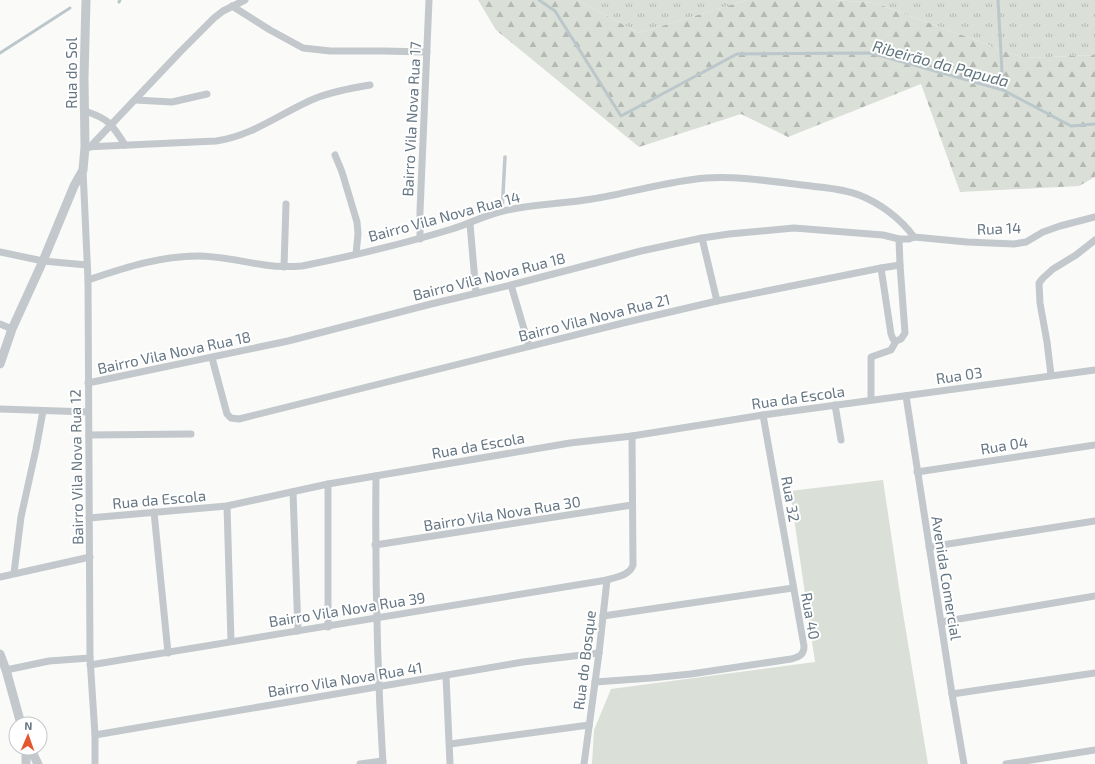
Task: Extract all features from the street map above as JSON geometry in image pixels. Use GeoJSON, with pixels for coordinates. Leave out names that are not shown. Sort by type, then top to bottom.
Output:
{"type":"FeatureCollection","features":[{"type":"Feature","properties":{"kind":"street","name":"Rua do Sol"},"geometry":{"type":"LineString","coordinates":[[83,170],[88,147],[85,111],[86,0]]}},
{"type":"Feature","properties":{"kind":"street"},"geometry":{"type":"LineString","coordinates":[[88,147],[112,125],[134,100],[214,18],[223,11],[245,0]]}},
{"type":"Feature","properties":{"kind":"street","name":"Bairro Vila Nova Rua 17"},"geometry":{"type":"LineString","coordinates":[[420,238],[420,204],[429,0]]}},
{"type":"Feature","properties":{"kind":"street"},"geometry":{"type":"LineString","coordinates":[[232,6],[270,30],[303,48],[330,51],[427,52]]}},
{"type":"Feature","properties":{"kind":"street"},"geometry":{"type":"LineString","coordinates":[[88,147],[231,139],[245,134],[317,98],[340,90],[370,85]]}},
{"type":"Feature","properties":{"kind":"street"},"geometry":{"type":"LineString","coordinates":[[134,100],[172,102],[207,94]]}},
{"type":"Feature","properties":{"kind":"street"},"geometry":{"type":"LineString","coordinates":[[85,111],[112,125],[125,145]]}},
{"type":"Feature","properties":{"kind":"street"},"geometry":{"type":"LineString","coordinates":[[335,155],[342,172],[357,222],[358,234],[356,254]]}},
{"type":"Feature","properties":{"kind":"street"},"geometry":{"type":"LineString","coordinates":[[0,364],[12,329],[43,261],[74,186],[83,170]]}},
{"type":"Feature","properties":{"kind":"street","name":"Bairro Vila Nova Rua 12"},"geometry":{"type":"LineString","coordinates":[[83,170],[88,280],[90,662],[95,735],[95,764]]}},
{"type":"Feature","properties":{"kind":"street","name":"Bairro Vila Nova Rua 14"},"geometry":{"type":"LineString","coordinates":[[88,280],[153,260],[191,256],[216,257],[284,267],[302,266],[420,238],[470,224],[502,212],[527,207],[583,201],[705,178],[776,181],[857,194],[875,203],[897,219],[908,228],[914,237]]}},
{"type":"Feature","properties":{"kind":"street"},"geometry":{"type":"LineString","coordinates":[[284,267],[286,204]]}},
{"type":"Feature","properties":{"kind":"street","name":"Rua 14"},"geometry":{"type":"LineString","coordinates":[[899,239],[914,237],[967,242],[1014,244],[1026,242],[1043,232],[1060,226],[1095,217]]}},
{"type":"Feature","properties":{"kind":"street"},"geometry":{"type":"LineString","coordinates":[[470,224],[476,293]]}},
{"type":"Feature","properties":{"kind":"street","name":"Bairro Vila Nova Rua 18"},"geometry":{"type":"LineString","coordinates":[[88,383],[288,341],[641,251],[702,238],[794,228],[883,235],[899,239]]}},
{"type":"Feature","properties":{"kind":"street"},"geometry":{"type":"LineString","coordinates":[[702,238],[717,301]]}},
{"type":"Feature","properties":{"kind":"street"},"geometry":{"type":"LineString","coordinates":[[871,400],[871,357],[891,350],[896,341],[901,339],[905,333],[899,239]]}},
{"type":"Feature","properties":{"kind":"street"},"geometry":{"type":"LineString","coordinates":[[1051,375],[1040,303],[1040,283],[1043,278],[1053,269],[1076,255],[1095,240]]}},
{"type":"Feature","properties":{"kind":"street"},"geometry":{"type":"LineString","coordinates":[[0,252],[43,261],[87,265]]}},
{"type":"Feature","properties":{"kind":"street","name":"Bairro Vila Nova Rua 21"},"geometry":{"type":"LineString","coordinates":[[212,358],[225,410],[229,416],[235,419],[247,418],[529,346],[717,301],[900,265]]}},
{"type":"Feature","properties":{"kind":"street"},"geometry":{"type":"LineString","coordinates":[[881,268],[891,334],[893,339],[896,341]]}},
{"type":"Feature","properties":{"kind":"street"},"geometry":{"type":"LineString","coordinates":[[511,285],[529,346]]}},
{"type":"Feature","properties":{"kind":"street"},"geometry":{"type":"LineString","coordinates":[[0,324],[12,329]]}},
{"type":"Feature","properties":{"kind":"street","name":"Rua 03"},"geometry":{"type":"LineString","coordinates":[[871,400],[1095,370]]}},
{"type":"Feature","properties":{"kind":"street","name":"Avenida Comercial"},"geometry":{"type":"LineString","coordinates":[[906,396],[964,764]]}},
{"type":"Feature","properties":{"kind":"street","name":"Rua da Escola"},"geometry":{"type":"LineString","coordinates":[[89,518],[227,506],[328,484],[570,443],[632,436],[763,415],[871,400]]}},
{"type":"Feature","properties":{"kind":"street"},"geometry":{"type":"LineString","coordinates":[[836,405],[841,440]]}},
{"type":"Feature","properties":{"kind":"street"},"geometry":{"type":"LineString","coordinates":[[0,409],[88,412]]}},
{"type":"Feature","properties":{"kind":"street"},"geometry":{"type":"LineString","coordinates":[[14,573],[21,517],[43,411]]}},
{"type":"Feature","properties":{"kind":"street","name":"Rua 32"},"geometry":{"type":"LineString","coordinates":[[763,415],[793,588]]}},
{"type":"Feature","properties":{"kind":"street"},"geometry":{"type":"LineString","coordinates":[[89,435],[191,434]]}},
{"type":"Feature","properties":{"kind":"street"},"geometry":{"type":"LineString","coordinates":[[607,580],[627,573],[633,564],[632,436]]}},
{"type":"Feature","properties":{"kind":"street","name":"Rua 04"},"geometry":{"type":"LineString","coordinates":[[917,472],[1095,445]]}},
{"type":"Feature","properties":{"kind":"street"},"geometry":{"type":"LineString","coordinates":[[360,764],[383,762],[375,546],[376,476]]}},
{"type":"Feature","properties":{"kind":"street"},"geometry":{"type":"LineString","coordinates":[[328,484],[328,627]]}},
{"type":"Feature","properties":{"kind":"street"},"geometry":{"type":"LineString","coordinates":[[293,492],[298,631]]}},
{"type":"Feature","properties":{"kind":"street","name":"Bairro Vila Nova Rua 30"},"geometry":{"type":"LineString","coordinates":[[375,546],[632,505]]}},
{"type":"Feature","properties":{"kind":"street"},"geometry":{"type":"LineString","coordinates":[[227,506],[231,642]]}},
{"type":"Feature","properties":{"kind":"street"},"geometry":{"type":"LineString","coordinates":[[154,512],[168,653]]}},
{"type":"Feature","properties":{"kind":"street"},"geometry":{"type":"LineString","coordinates":[[929,547],[1095,521]]}},
{"type":"Feature","properties":{"kind":"street"},"geometry":{"type":"LineString","coordinates":[[0,577],[90,556]]}},
{"type":"Feature","properties":{"kind":"street","name":"Bairro Vila Nova Rua 39"},"geometry":{"type":"LineString","coordinates":[[6,670],[49,661],[90,662],[168,653],[607,580]]}},
{"type":"Feature","properties":{"kind":"street","name":"Rua do Bosque"},"geometry":{"type":"LineString","coordinates":[[584,764],[607,580]]}},
{"type":"Feature","properties":{"kind":"street","name":"Rua 40"},"geometry":{"type":"LineString","coordinates":[[594,682],[691,674],[791,659],[799,657],[803,653],[804,646],[793,588],[603,616]]}},
{"type":"Feature","properties":{"kind":"street"},"geometry":{"type":"LineString","coordinates":[[941,622],[1095,596]]}},
{"type":"Feature","properties":{"kind":"street","name":"Bairro Vila Nova Rua 41"},"geometry":{"type":"LineString","coordinates":[[95,735],[524,662],[599,653]]}},
{"type":"Feature","properties":{"kind":"street"},"geometry":{"type":"LineString","coordinates":[[0,654],[19,716]]}},
{"type":"Feature","properties":{"kind":"street"},"geometry":{"type":"LineString","coordinates":[[952,694],[1095,673]]}},
{"type":"Feature","properties":{"kind":"street"},"geometry":{"type":"LineString","coordinates":[[446,676],[450,764]]}},
{"type":"Feature","properties":{"kind":"street"},"geometry":{"type":"LineString","coordinates":[[450,744],[589,726]]}},
{"type":"Feature","properties":{"kind":"street"},"geometry":{"type":"LineString","coordinates":[[1006,764],[1095,750]]}},
{"type":"Feature","properties":{"kind":"lane"},"geometry":{"type":"LineString","coordinates":[[502,212],[505,157]]}},
{"type":"Feature","properties":{"kind":"green space"},"geometry":{"type":"Polygon","coordinates":[[[478,0],[577,0],[639,33],[747,0],[834,0],[875,3],[1024,58],[1095,55],[1095,177],[1079,186],[960,192],[921,84],[788,137],[741,114],[639,147],[496,30],[478,0]]]}},
{"type":"Feature","properties":{"kind":"green space"},"geometry":{"type":"Polygon","coordinates":[[[577,0],[747,0],[639,33],[577,0]]]}},
{"type":"Feature","properties":{"kind":"green space"},"geometry":{"type":"Polygon","coordinates":[[[834,0],[1095,0],[1095,55],[1024,58],[875,3],[834,0]]]}},
{"type":"Feature","properties":{"kind":"green space"},"geometry":{"type":"Polygon","coordinates":[[[883,480],[928,764],[592,764],[594,730],[611,689],[815,662],[790,491],[883,480]]]}},
{"type":"Feature","properties":{"kind":"waterway","name":"Ribeirão da Papuda"},"geometry":{"type":"LineString","coordinates":[[539,0],[555,11],[621,116],[737,54],[871,53],[1003,90],[1071,126],[1095,124]]}},
{"type":"Feature","properties":{"kind":"waterway"},"geometry":{"type":"LineString","coordinates":[[998,0],[1003,90]]}},
{"type":"Feature","properties":{"kind":"waterway","name":"Ribeirão da Papuda"},"geometry":{"type":"LineString","coordinates":[[0,53],[70,8]]}}]}
